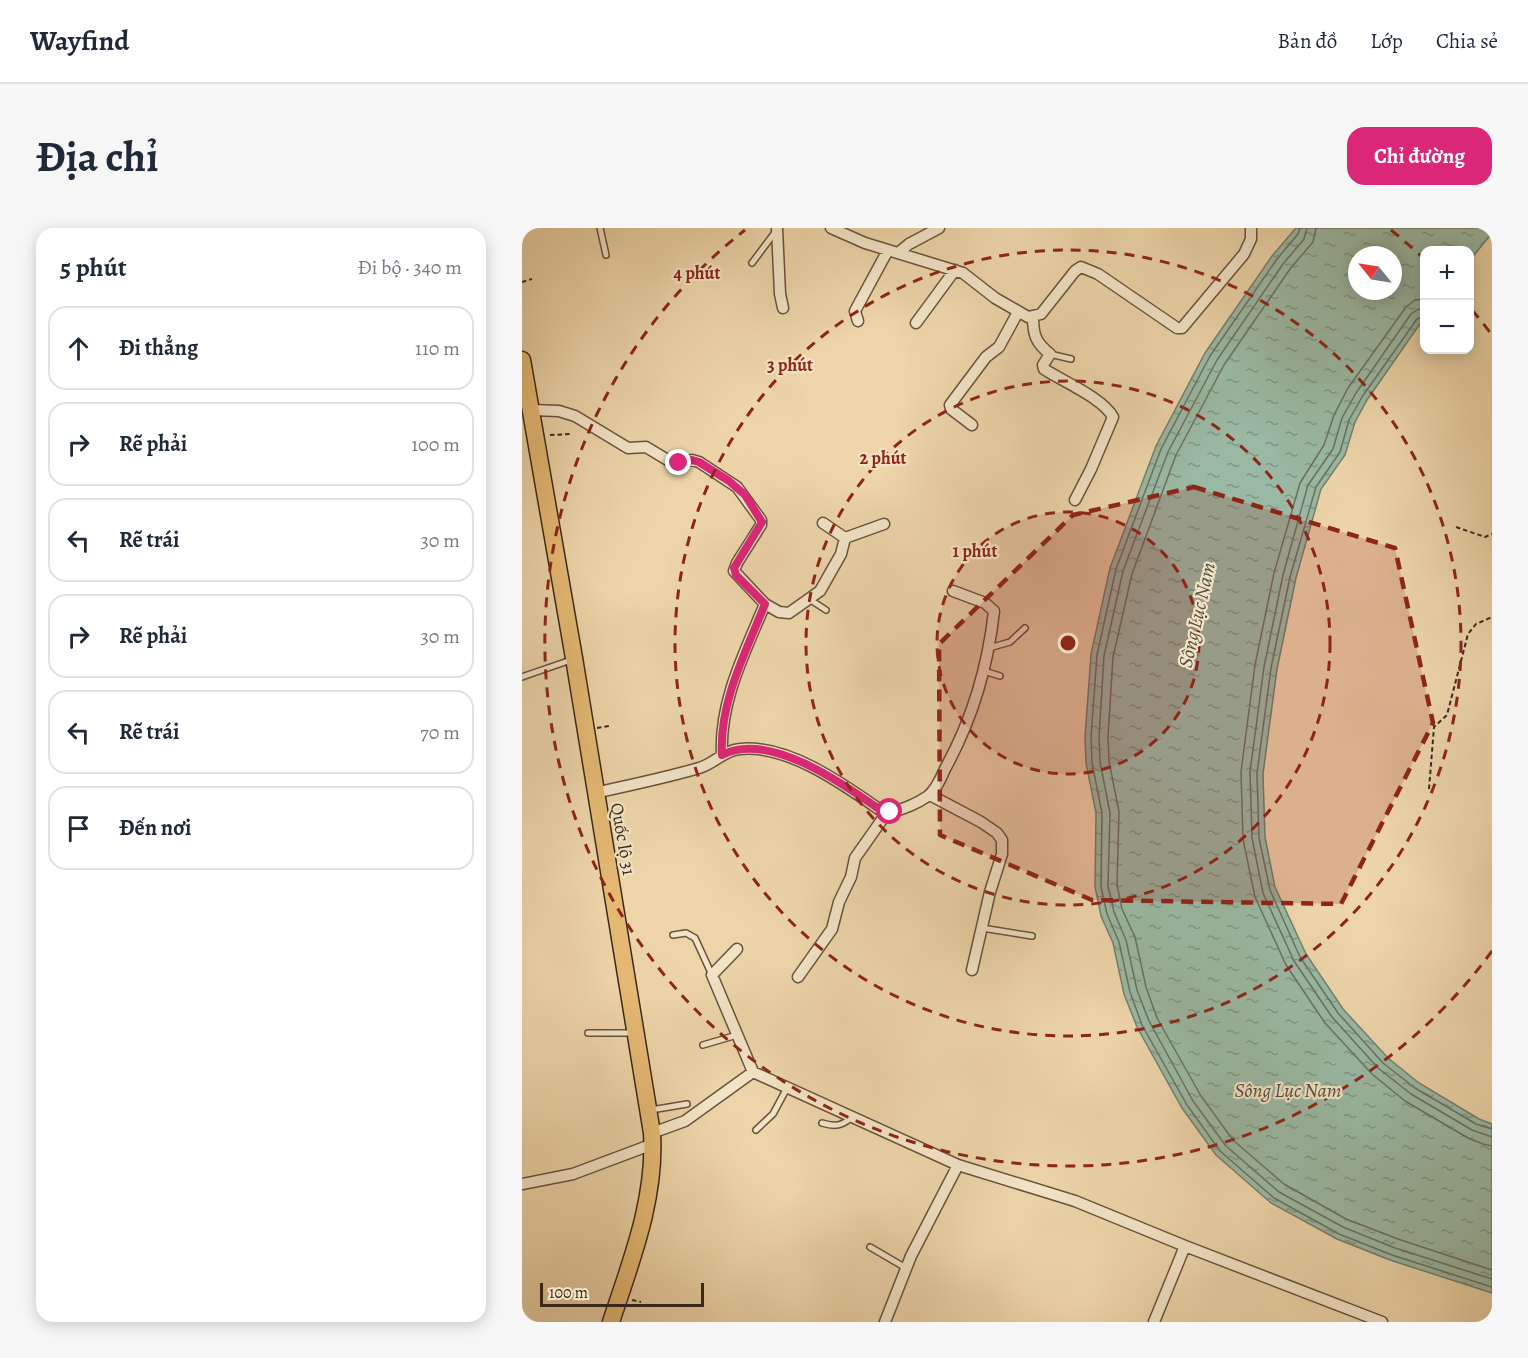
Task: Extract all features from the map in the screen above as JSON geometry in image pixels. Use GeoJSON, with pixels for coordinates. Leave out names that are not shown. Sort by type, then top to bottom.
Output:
{"type":"FeatureCollection","features":[{"type":"Feature","properties":{"kind":"highway","name":"Quốc lộ 31"},"geometry":{"type":"LineString","coordinates":[[523,366],[574,658],[628,1009],[637,1033],[653,1139],[652,1173],[644,1215],[611,1322]]}},
{"type":"Feature","properties":{"kind":"street"},"geometry":{"type":"LineString","coordinates":[[831,228],[865,243],[955,270],[1028,318],[1041,314],[1067,279],[1081,267],[1098,274],[1177,328],[1182,328],[1244,254],[1251,239],[1251,228]]}},
{"type":"Feature","properties":{"kind":"street"},"geometry":{"type":"LineString","coordinates":[[858,321],[855,311],[858,303],[893,251],[939,228]]}},
{"type":"Feature","properties":{"kind":"street"},"geometry":{"type":"LineString","coordinates":[[777,229],[780,294],[783,308]]}},
{"type":"Feature","properties":{"kind":"street"},"geometry":{"type":"LineString","coordinates":[[916,323],[955,270]]}},
{"type":"Feature","properties":{"kind":"street"},"geometry":{"type":"LineString","coordinates":[[972,425],[951,410],[950,405],[986,357],[999,347],[1018,312]]}},
{"type":"Feature","properties":{"kind":"street"},"geometry":{"type":"LineString","coordinates":[[1033,317],[1035,339],[1050,354],[1043,365],[1044,369],[1098,402],[1113,417],[1075,500]]}},
{"type":"Feature","properties":{"kind":"street"},"geometry":{"type":"LineString","coordinates":[[531,410],[559,411],[575,416],[628,448],[646,447],[671,462],[692,460],[699,462],[737,487],[745,495],[762,522],[734,571],[765,604],[784,614],[789,613],[820,591],[841,554],[845,538]]}},
{"type":"Feature","properties":{"kind":"street"},"geometry":{"type":"LineString","coordinates":[[823,523],[845,538]]}},
{"type":"Feature","properties":{"kind":"street"},"geometry":{"type":"LineString","coordinates":[[845,538],[884,524]]}},
{"type":"Feature","properties":{"kind":"street"},"geometry":{"type":"LineString","coordinates":[[798,977],[832,928],[839,902],[851,877],[855,858],[886,814],[908,808],[930,795],[961,737],[984,671],[994,611],[985,603],[953,591]]}},
{"type":"Feature","properties":{"kind":"street"},"geometry":{"type":"LineString","coordinates":[[722,755],[721,732],[727,702],[765,604]]}},
{"type":"Feature","properties":{"kind":"street"},"geometry":{"type":"LineString","coordinates":[[595,792],[706,766],[731,750],[746,748],[829,775],[850,787],[886,814]]}},
{"type":"Feature","properties":{"kind":"street"},"geometry":{"type":"LineString","coordinates":[[930,795],[981,822],[998,833],[1002,840],[1002,854],[972,970]]}},
{"type":"Feature","properties":{"kind":"street"},"geometry":{"type":"LineString","coordinates":[[737,949],[712,975],[753,1072],[958,1165],[1075,1201],[1382,1322]]}},
{"type":"Feature","properties":{"kind":"street"},"geometry":{"type":"LineString","coordinates":[[522,1184],[573,1174],[653,1139],[685,1121],[753,1072]]}},
{"type":"Feature","properties":{"kind":"street"},"geometry":{"type":"LineString","coordinates":[[885,1322],[906,1268],[958,1165]]}},
{"type":"Feature","properties":{"kind":"street"},"geometry":{"type":"LineString","coordinates":[[1154,1322],[1185,1246]]}},
{"type":"Feature","properties":{"kind":"lane"},"geometry":{"type":"LineString","coordinates":[[600,228],[606,255]]}},
{"type":"Feature","properties":{"kind":"lane"},"geometry":{"type":"LineString","coordinates":[[752,263],[777,229]]}},
{"type":"Feature","properties":{"kind":"lane"},"geometry":{"type":"LineString","coordinates":[[1050,354],[1071,359]]}},
{"type":"Feature","properties":{"kind":"lane"},"geometry":{"type":"LineString","coordinates":[[809,599],[826,610]]}},
{"type":"Feature","properties":{"kind":"lane"},"geometry":{"type":"LineString","coordinates":[[988,648],[1010,642],[1025,628]]}},
{"type":"Feature","properties":{"kind":"lane"},"geometry":{"type":"LineString","coordinates":[[522,677],[574,658]]}},
{"type":"Feature","properties":{"kind":"lane"},"geometry":{"type":"LineString","coordinates":[[984,671],[1000,676]]}},
{"type":"Feature","properties":{"kind":"lane"},"geometry":{"type":"LineString","coordinates":[[982,928],[1032,936]]}},
{"type":"Feature","properties":{"kind":"lane"},"geometry":{"type":"LineString","coordinates":[[673,935],[686,933],[695,938],[712,975]]}},
{"type":"Feature","properties":{"kind":"lane"},"geometry":{"type":"LineString","coordinates":[[588,1034],[637,1033]]}},
{"type":"Feature","properties":{"kind":"lane"},"geometry":{"type":"LineString","coordinates":[[703,1045],[737,1035]]}},
{"type":"Feature","properties":{"kind":"lane"},"geometry":{"type":"LineString","coordinates":[[756,1130],[773,1114],[788,1088]]}},
{"type":"Feature","properties":{"kind":"lane"},"geometry":{"type":"LineString","coordinates":[[649,1110],[687,1104]]}},
{"type":"Feature","properties":{"kind":"lane"},"geometry":{"type":"LineString","coordinates":[[822,1123],[837,1126],[852,1118]]}},
{"type":"Feature","properties":{"kind":"lane"},"geometry":{"type":"LineString","coordinates":[[870,1247],[906,1268]]}},
{"type":"Feature","properties":{"kind":"path"},"geometry":{"type":"LineString","coordinates":[[522,282],[532,279]]}},
{"type":"Feature","properties":{"kind":"path"},"geometry":{"type":"LineString","coordinates":[[536,436],[571,434]]}},
{"type":"Feature","properties":{"kind":"path"},"geometry":{"type":"LineString","coordinates":[[1456,527],[1485,537],[1492,534]]}},
{"type":"Feature","properties":{"kind":"path"},"geometry":{"type":"LineString","coordinates":[[1429,789],[1434,727],[1447,715],[1468,634],[1476,624],[1492,617]]}},
{"type":"Feature","properties":{"kind":"highlighted area"},"geometry":{"type":"Polygon","coordinates":[[[1194,487],[1395,548],[1433,723],[1341,904],[1092,900],[940,835],[939,644],[1073,515],[1194,487]]]}},
{"type":"Feature","properties":{"kind":"water","name":"Sông Lục Nam"},"geometry":{"type":"Polygon","coordinates":[[[1296,228],[1492,228],[1492,233],[1474,255],[1474,246],[1420,246],[1420,324],[1367,400],[1355,422],[1345,455],[1321,489],[1296,578],[1277,669],[1263,774],[1265,837],[1275,887],[1306,954],[1343,1009],[1388,1058],[1419,1083],[1479,1119],[1492,1124],[1492,1293],[1390,1260],[1337,1239],[1271,1203],[1216,1155],[1182,1108],[1137,1027],[1124,994],[1113,943],[1101,916],[1095,887],[1096,813],[1086,763],[1085,737],[1091,654],[1110,568],[1156,446],[1205,353],[1272,256],[1296,228]]]}},
{"type":"Feature","properties":{"kind":"route"},"geometry":{"type":"LineString","coordinates":[[679,463],[686,460],[699,462],[729,481],[745,495],[762,522],[734,568],[736,575],[765,604],[727,702],[721,732],[722,755],[731,750],[746,748],[787,757],[829,775],[850,787],[886,814],[890,812]]}}]}
